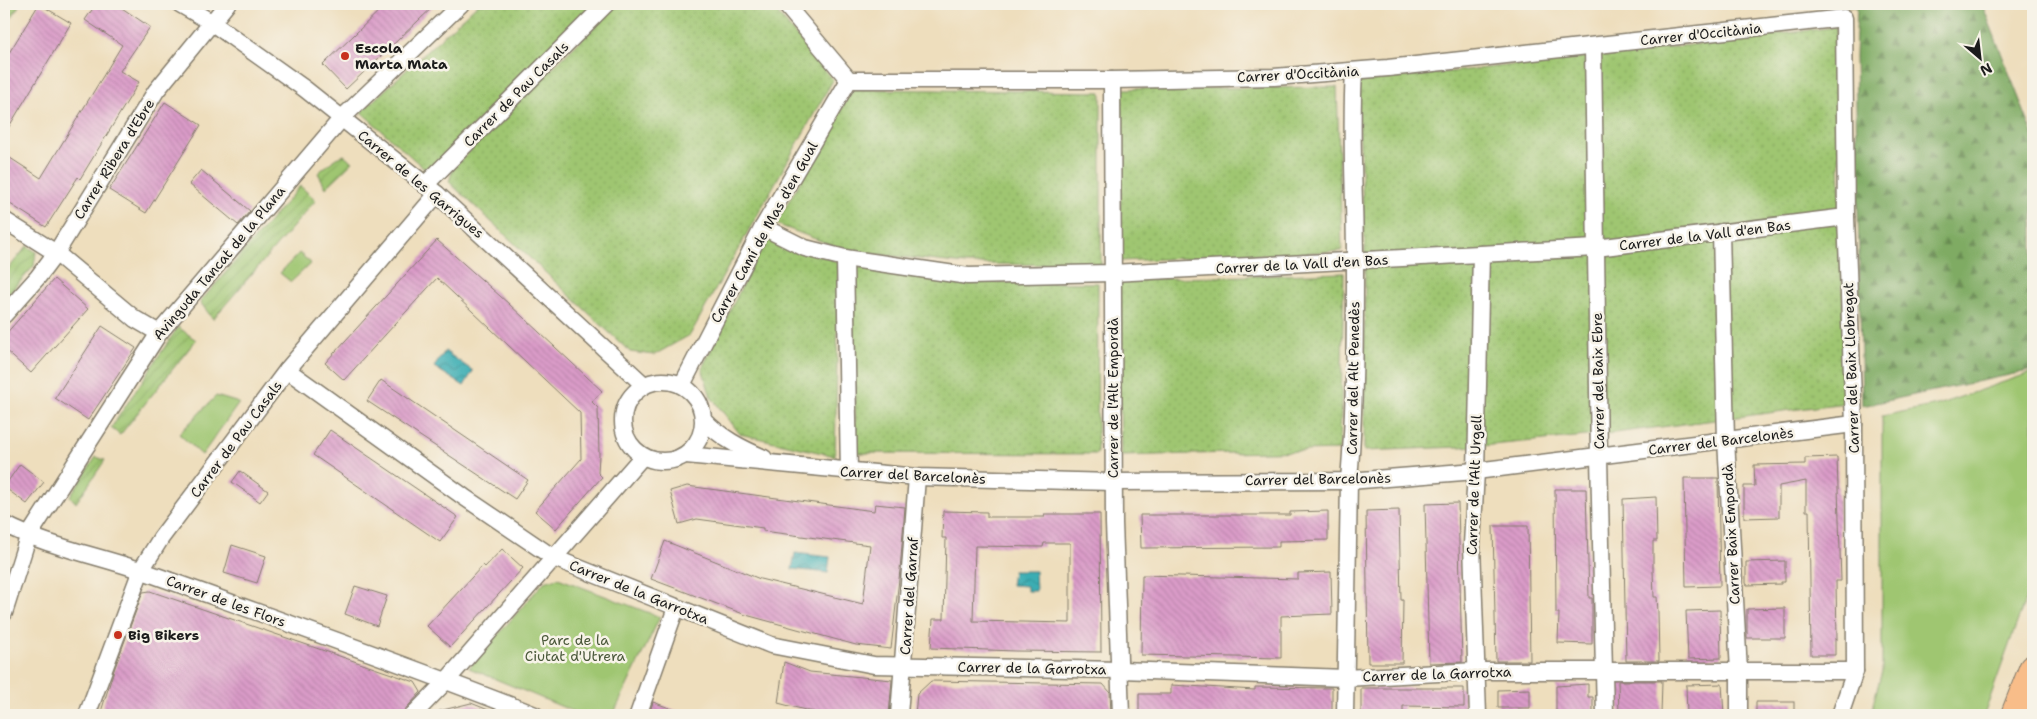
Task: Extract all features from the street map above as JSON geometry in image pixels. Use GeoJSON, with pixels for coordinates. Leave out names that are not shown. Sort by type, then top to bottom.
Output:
{"type":"FeatureCollection","features":[{"type":"Feature","properties":{"kind":"highway"},"geometry":{"type":"LineString","coordinates":[[2015,715],[2033,669]]}},
{"type":"Feature","properties":{"kind":"street","name":"Carrer de les Garrigues"},"geometry":{"type":"LineString","coordinates":[[180,4],[210,22],[305,89],[431,190],[644,385]]}},
{"type":"Feature","properties":{"kind":"street","name":"Carrer Ribera d'Ebre"},"geometry":{"type":"LineString","coordinates":[[4,315],[38,277],[56,253],[156,91],[210,22],[227,4]]}},
{"type":"Feature","properties":{"kind":"street","name":"Avinguda Tancat de la Plana"},"geometry":{"type":"LineString","coordinates":[[4,613],[28,537],[158,333],[342,118],[461,4]]}},
{"type":"Feature","properties":{"kind":"street","name":"Carrer de Pau Casals"},"geometry":{"type":"LineString","coordinates":[[87,715],[141,570],[161,538],[287,370],[431,190],[606,4]]}},
{"type":"Feature","properties":{"kind":"street"},"geometry":{"type":"LineString","coordinates":[[785,4],[849,80]]}},
{"type":"Feature","properties":{"kind":"street","name":"Carrer d'Occitània"},"geometry":{"type":"LineString","coordinates":[[849,80],[1112,80],[1274,77],[1354,72],[1844,18]]}},
{"type":"Feature","properties":{"kind":"street","name":"Carrer del Baix Llobregat"},"geometry":{"type":"LineString","coordinates":[[1840,715],[1854,671],[1854,424],[1846,217],[1844,18]]}},
{"type":"Feature","properties":{"kind":"street","name":"Carrer del Baix Ebre"},"geometry":{"type":"LineString","coordinates":[[1593,46],[1605,715]]}},
{"type":"Feature","properties":{"kind":"street","name":"Carrer del Alt Penedès"},"geometry":{"type":"LineString","coordinates":[[1345,715],[1355,261],[1351,112],[1354,72]]}},
{"type":"Feature","properties":{"kind":"street","name":"Carrer Camí de Mas d'en Gual"},"geometry":{"type":"LineString","coordinates":[[682,385],[763,227],[849,80]]}},
{"type":"Feature","properties":{"kind":"street","name":"Carrer de l'Alt Empordà"},"geometry":{"type":"LineString","coordinates":[[1112,80],[1113,482],[1121,715]]}},
{"type":"Feature","properties":{"kind":"street","name":"Carrer de la Vall d'en Bas"},"geometry":{"type":"LineString","coordinates":[[763,227],[806,248],[845,258],[968,276],[1112,273],[1596,248],[1846,217]]}},
{"type":"Feature","properties":{"kind":"street"},"geometry":{"type":"LineString","coordinates":[[4,220],[56,253],[135,319],[158,333]]}},
{"type":"Feature","properties":{"kind":"street","name":"Carrer Baix Empordà"},"geometry":{"type":"LineString","coordinates":[[1721,232],[1726,440],[1739,671],[1739,715]]}},
{"type":"Feature","properties":{"kind":"street","name":"Carrer de l'Alt Urgell"},"geometry":{"type":"LineString","coordinates":[[1478,715],[1472,545],[1482,254]]}},
{"type":"Feature","properties":{"kind":"street"},"geometry":{"type":"LineString","coordinates":[[845,258],[849,472]]}},
{"type":"Feature","properties":{"kind":"street","name":"Carrer de la Garrotxa"},"geometry":{"type":"LineString","coordinates":[[287,370],[464,497],[554,558],[771,645],[874,665],[1120,670],[1345,678],[1476,671],[1854,671]]}},
{"type":"Feature","properties":{"kind":"street"},"geometry":{"type":"LineString","coordinates":[[663,380],[682,385],[697,400],[702,409],[704,420],[699,440],[686,455],[676,460],[664,462],[642,457],[631,447],[624,435],[622,420],[625,406],[633,394],[644,385],[663,380]]}},
{"type":"Feature","properties":{"kind":"street","name":"Carrer del Barcelonès"},"geometry":{"type":"LineString","coordinates":[[704,420],[717,434],[742,449],[780,464]]}},
{"type":"Feature","properties":{"kind":"street","name":"Carrer del Barcelonès"},"geometry":{"type":"LineString","coordinates":[[686,455],[917,477],[1113,482],[1349,481],[1476,471],[1854,424]]}},
{"type":"Feature","properties":{"kind":"street"},"geometry":{"type":"LineString","coordinates":[[413,715],[447,680],[642,457]]}},
{"type":"Feature","properties":{"kind":"street","name":"Carrer del Garraf"},"geometry":{"type":"LineString","coordinates":[[899,715],[917,477]]}},
{"type":"Feature","properties":{"kind":"street","name":"Carrer de les Flors"},"geometry":{"type":"LineString","coordinates":[[4,524],[28,537],[141,570],[447,680],[535,715]]}},
{"type":"Feature","properties":{"kind":"street"},"geometry":{"type":"LineString","coordinates":[[638,715],[676,608]]}},
{"type":"Feature","properties":{"kind":"green space"},"geometry":{"type":"Polygon","coordinates":[[[20,4],[4,30],[4,6],[20,4]]]}},
{"type":"Feature","properties":{"kind":"green space"},"geometry":{"type":"Polygon","coordinates":[[[478,4],[593,4],[428,172],[361,112],[478,4]]]}},
{"type":"Feature","properties":{"kind":"green space"},"geometry":{"type":"Polygon","coordinates":[[[618,4],[770,4],[833,80],[690,335],[654,355],[630,352],[449,182],[453,168],[618,4]]]}},
{"type":"Feature","properties":{"kind":"green space"},"geometry":{"type":"Polygon","coordinates":[[[1816,4],[1982,4],[2033,134],[2033,370],[1862,406],[1855,56],[1857,7],[1816,4]]]}},
{"type":"Feature","properties":{"kind":"green space"},"geometry":{"type":"Polygon","coordinates":[[[1836,27],[1845,403],[1607,434],[1481,446],[1364,451],[1365,248],[1357,82],[1641,51],[1836,27]]]}},
{"type":"Feature","properties":{"kind":"green space"},"geometry":{"type":"Polygon","coordinates":[[[1337,87],[1342,251],[1120,261],[1121,89],[1337,87]]]}},
{"type":"Feature","properties":{"kind":"green space"},"geometry":{"type":"Polygon","coordinates":[[[853,89],[1101,92],[1101,265],[966,264],[847,251],[776,224],[853,89]]]}},
{"type":"Feature","properties":{"kind":"green space"},"geometry":{"type":"Polygon","coordinates":[[[344,155],[353,162],[326,188],[318,173],[336,158],[344,155]]]}},
{"type":"Feature","properties":{"kind":"green space"},"geometry":{"type":"Polygon","coordinates":[[[300,186],[316,200],[213,319],[200,302],[300,186]]]}},
{"type":"Feature","properties":{"kind":"green space"},"geometry":{"type":"Polygon","coordinates":[[[766,237],[839,262],[835,456],[740,434],[711,397],[702,368],[766,237]]]}},
{"type":"Feature","properties":{"kind":"green space"},"geometry":{"type":"Polygon","coordinates":[[[27,246],[36,252],[34,266],[4,300],[4,274],[27,246]]]}},
{"type":"Feature","properties":{"kind":"green space"},"geometry":{"type":"Polygon","coordinates":[[[299,253],[311,263],[291,282],[280,273],[299,253]]]}},
{"type":"Feature","properties":{"kind":"green space"},"geometry":{"type":"Polygon","coordinates":[[[852,266],[974,282],[1098,283],[1097,454],[856,453],[852,266]]]}},
{"type":"Feature","properties":{"kind":"green space"},"geometry":{"type":"Polygon","coordinates":[[[1344,273],[1340,450],[1121,456],[1118,280],[1344,273]]]}},
{"type":"Feature","properties":{"kind":"green space"},"geometry":{"type":"Polygon","coordinates":[[[178,327],[196,340],[120,435],[111,428],[178,327]]]}},
{"type":"Feature","properties":{"kind":"green space"},"geometry":{"type":"Polygon","coordinates":[[[2033,372],[2033,578],[1984,715],[1870,715],[1882,671],[1882,416],[1937,405],[2033,372]]]}},
{"type":"Feature","properties":{"kind":"green space"},"geometry":{"type":"Polygon","coordinates":[[[216,396],[239,403],[202,455],[179,434],[216,396]]]}},
{"type":"Feature","properties":{"kind":"green space"},"geometry":{"type":"Polygon","coordinates":[[[96,457],[105,460],[76,503],[70,496],[96,457]]]}},
{"type":"Feature","properties":{"kind":"green space","name":"Parc de la Ciutat d'Utrera"},"geometry":{"type":"Polygon","coordinates":[[[558,578],[660,617],[613,715],[582,715],[469,668],[544,582],[558,578]]]}},
{"type":"Feature","properties":{"kind":"water"},"geometry":{"type":"Polygon","coordinates":[[[445,351],[473,371],[464,386],[434,367],[445,351]]]}},
{"type":"Feature","properties":{"kind":"water"},"geometry":{"type":"Polygon","coordinates":[[[795,553],[830,557],[828,573],[792,569],[795,553]]]}},
{"type":"Feature","properties":{"kind":"water"},"geometry":{"type":"Polygon","coordinates":[[[1013,571],[1035,571],[1036,591],[1027,591],[1027,586],[1011,585],[1013,571]]]}},
{"type":"Feature","properties":{"kind":"building"},"geometry":{"type":"Polygon","coordinates":[[[39,4],[71,23],[4,135],[4,61],[39,4]]]}},
{"type":"Feature","properties":{"kind":"building"},"geometry":{"type":"Polygon","coordinates":[[[96,4],[116,4],[150,27],[120,71],[139,82],[80,179],[78,177],[46,227],[4,200],[4,154],[41,178],[122,45],[85,20],[96,4]]]}},
{"type":"Feature","properties":{"kind":"building"},"geometry":{"type":"Polygon","coordinates":[[[386,4],[436,4],[346,89],[323,65],[386,4]]]}},
{"type":"Feature","properties":{"kind":"building"},"geometry":{"type":"Polygon","coordinates":[[[165,102],[201,125],[146,213],[109,190],[165,102]]]}},
{"type":"Feature","properties":{"kind":"building"},"geometry":{"type":"Polygon","coordinates":[[[201,170],[250,211],[238,225],[189,184],[201,170]]]}},
{"type":"Feature","properties":{"kind":"building"},"geometry":{"type":"Polygon","coordinates":[[[437,240],[602,391],[592,402],[598,408],[598,473],[602,477],[556,529],[535,511],[581,459],[580,413],[437,278],[344,380],[325,363],[437,240]]]}},
{"type":"Feature","properties":{"kind":"building"},"geometry":{"type":"Polygon","coordinates":[[[54,279],[88,309],[31,373],[4,349],[4,336],[54,279]]]}},
{"type":"Feature","properties":{"kind":"building"},"geometry":{"type":"Polygon","coordinates":[[[102,326],[136,348],[88,420],[55,398],[102,326]]]}},
{"type":"Feature","properties":{"kind":"building"},"geometry":{"type":"Polygon","coordinates":[[[381,380],[528,480],[515,499],[367,401],[381,380]]]}},
{"type":"Feature","properties":{"kind":"building"},"geometry":{"type":"Polygon","coordinates":[[[330,430],[458,517],[440,542],[313,455],[330,430]]]}},
{"type":"Feature","properties":{"kind":"building"},"geometry":{"type":"Polygon","coordinates":[[[1837,457],[1841,581],[1836,581],[1837,640],[1835,638],[1835,655],[1811,655],[1809,511],[1806,511],[1806,481],[1779,486],[1779,517],[1744,518],[1744,486],[1755,486],[1754,465],[1805,464],[1805,458],[1837,457]]]}},
{"type":"Feature","properties":{"kind":"building"},"geometry":{"type":"Polygon","coordinates":[[[20,464],[44,482],[27,504],[4,487],[20,464]]]}},
{"type":"Feature","properties":{"kind":"building"},"geometry":{"type":"Polygon","coordinates":[[[240,471],[268,491],[260,502],[232,482],[240,471]]]}},
{"type":"Feature","properties":{"kind":"building"},"geometry":{"type":"Polygon","coordinates":[[[1684,478],[1718,478],[1720,586],[1686,587],[1684,478]]]}},
{"type":"Feature","properties":{"kind":"building"},"geometry":{"type":"Polygon","coordinates":[[[687,486],[874,511],[875,504],[905,507],[891,649],[856,645],[746,615],[651,579],[665,541],[760,579],[863,604],[870,545],[763,531],[763,528],[697,519],[679,524],[670,491],[687,486]]]}},
{"type":"Feature","properties":{"kind":"building"},"geometry":{"type":"Polygon","coordinates":[[[1555,489],[1586,489],[1589,598],[1592,598],[1592,644],[1558,643],[1559,613],[1556,613],[1555,489]]]}},
{"type":"Feature","properties":{"kind":"building"},"geometry":{"type":"Polygon","coordinates":[[[1656,497],[1657,541],[1653,541],[1653,571],[1654,597],[1657,597],[1658,612],[1659,661],[1626,661],[1623,499],[1656,497]]]}},
{"type":"Feature","properties":{"kind":"building"},"geometry":{"type":"Polygon","coordinates":[[[1458,503],[1462,662],[1429,663],[1425,504],[1458,503]]]}},
{"type":"Feature","properties":{"kind":"building"},"geometry":{"type":"Polygon","coordinates":[[[1399,510],[1401,600],[1403,600],[1402,663],[1368,663],[1366,511],[1399,510]]]}},
{"type":"Feature","properties":{"kind":"building"},"geometry":{"type":"Polygon","coordinates":[[[943,511],[987,512],[987,517],[1045,517],[1044,514],[1100,514],[1101,652],[931,648],[933,619],[944,619],[946,538],[942,538],[943,511]],[[1044,543],[1043,547],[975,546],[973,621],[1070,623],[1070,543],[1044,543]]]}},
{"type":"Feature","properties":{"kind":"building"},"geometry":{"type":"Polygon","coordinates":[[[1328,511],[1328,540],[1279,541],[1279,547],[1141,548],[1140,515],[1290,515],[1290,512],[1328,511]]]}},
{"type":"Feature","properties":{"kind":"building"},"geometry":{"type":"Polygon","coordinates":[[[1493,526],[1528,526],[1530,661],[1496,661],[1493,526]]]}},
{"type":"Feature","properties":{"kind":"building"},"geometry":{"type":"Polygon","coordinates":[[[232,545],[266,556],[257,583],[224,573],[232,545]]]}},
{"type":"Feature","properties":{"kind":"building"},"geometry":{"type":"Polygon","coordinates":[[[502,549],[523,568],[450,647],[427,626],[483,565],[485,567],[502,549]]]}},
{"type":"Feature","properties":{"kind":"building"},"geometry":{"type":"Polygon","coordinates":[[[1785,561],[1785,582],[1781,582],[1781,584],[1747,585],[1746,562],[1785,561]]]}},
{"type":"Feature","properties":{"kind":"building"},"geometry":{"type":"Polygon","coordinates":[[[1331,572],[1332,614],[1281,616],[1281,658],[1141,655],[1142,575],[1298,579],[1298,573],[1331,572]]]}},
{"type":"Feature","properties":{"kind":"building"},"geometry":{"type":"Polygon","coordinates":[[[355,586],[387,596],[377,626],[345,614],[355,586]]]}},
{"type":"Feature","properties":{"kind":"building"},"geometry":{"type":"Polygon","coordinates":[[[150,591],[415,682],[421,692],[400,715],[100,715],[114,670],[143,592],[150,591]]]}},
{"type":"Feature","properties":{"kind":"building"},"geometry":{"type":"Polygon","coordinates":[[[1785,608],[1785,638],[1747,638],[1747,609],[1785,608]]]}},
{"type":"Feature","properties":{"kind":"building"},"geometry":{"type":"Polygon","coordinates":[[[1720,610],[1721,658],[1688,659],[1686,611],[1720,610]]]}},
{"type":"Feature","properties":{"kind":"building"},"geometry":{"type":"Polygon","coordinates":[[[784,662],[810,672],[892,680],[889,715],[825,715],[778,703],[784,662]]]}},
{"type":"Feature","properties":{"kind":"building"},"geometry":{"type":"Polygon","coordinates":[[[931,681],[1103,684],[1110,692],[1111,715],[915,715],[917,694],[931,681]]]}},
{"type":"Feature","properties":{"kind":"building"},"geometry":{"type":"Polygon","coordinates":[[[1618,681],[1662,681],[1661,715],[1619,715],[1618,681]]]}},
{"type":"Feature","properties":{"kind":"building"},"geometry":{"type":"Polygon","coordinates":[[[1588,684],[1588,697],[1593,697],[1593,715],[1556,715],[1556,686],[1588,684]]]}},
{"type":"Feature","properties":{"kind":"building"},"geometry":{"type":"Polygon","coordinates":[[[1722,684],[1724,715],[1687,715],[1686,685],[1722,684]]]}},
{"type":"Feature","properties":{"kind":"building"},"geometry":{"type":"Polygon","coordinates":[[[1171,685],[1255,690],[1255,687],[1332,688],[1332,715],[1139,715],[1139,694],[1171,694],[1171,685]]]}},
{"type":"Feature","properties":{"kind":"building"},"geometry":{"type":"Polygon","coordinates":[[[1361,688],[1464,688],[1464,707],[1403,706],[1403,715],[1361,715],[1361,688]]]}},
{"type":"Feature","properties":{"kind":"building"},"geometry":{"type":"Polygon","coordinates":[[[1530,689],[1530,708],[1498,708],[1498,690],[1530,689]]]}},
{"type":"Feature","properties":{"kind":"building"},"geometry":{"type":"Polygon","coordinates":[[[653,702],[686,714],[686,715],[649,715],[653,702]]]}},
{"type":"Feature","properties":{"kind":"building"},"geometry":{"type":"Polygon","coordinates":[[[1756,702],[1794,702],[1794,715],[1756,715],[1756,702]]]}},
{"type":"Feature","properties":{"kind":"building"},"geometry":{"type":"Polygon","coordinates":[[[471,703],[501,715],[440,715],[439,711],[471,703]]]}},
{"type":"Feature","properties":{"kind":"place","name":"Escola Marta Mata"},"geometry":{"type":"Point","coordinates":[345,56]}},
{"type":"Feature","properties":{"kind":"place","name":"Big Bikers"},"geometry":{"type":"Point","coordinates":[118,635]}}]}
